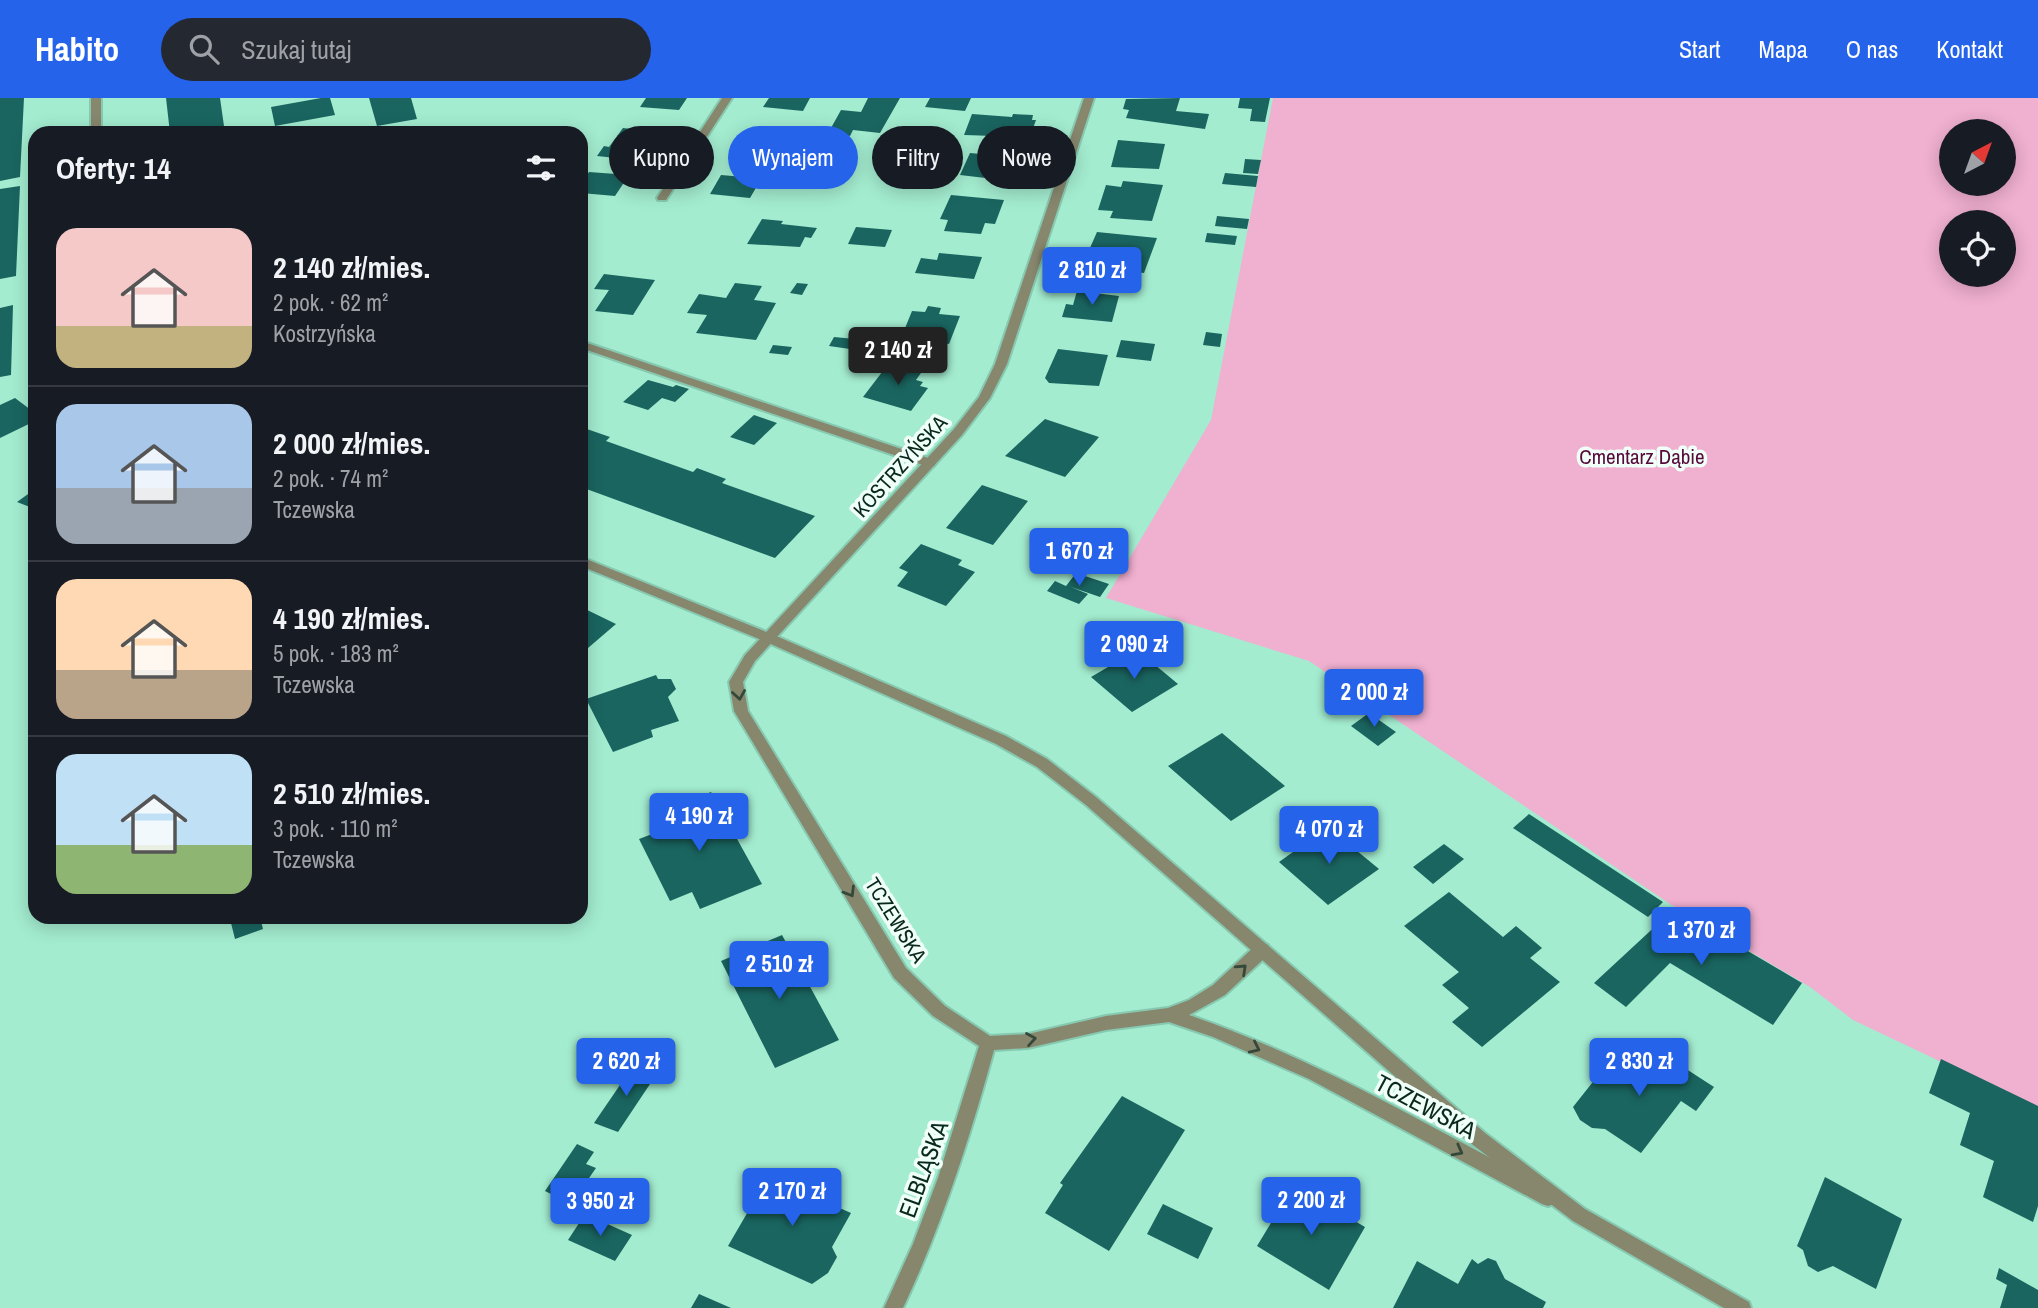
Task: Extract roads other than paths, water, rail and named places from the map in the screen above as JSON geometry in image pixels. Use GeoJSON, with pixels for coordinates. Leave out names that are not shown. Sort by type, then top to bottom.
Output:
{"type":"FeatureCollection","features":[{"type":"Feature","properties":{"kind":"street"},"geometry":{"type":"LineString","coordinates":[[96,98],[96,126]]}},
{"type":"Feature","properties":{"kind":"street"},"geometry":{"type":"LineString","coordinates":[[662,198],[727,98]]}},
{"type":"Feature","properties":{"kind":"street","name":"KOSTRZYŃSKA"},"geometry":{"type":"LineString","coordinates":[[769,638],[930,463],[984,398],[1001,364],[1089,98]]}},
{"type":"Feature","properties":{"kind":"street"},"geometry":{"type":"LineString","coordinates":[[588,346],[930,463]]}},
{"type":"Feature","properties":{"kind":"street","name":"TCZEWSKA"},"geometry":{"type":"LineString","coordinates":[[588,564],[769,638],[1001,740],[1042,763],[1479,1139],[1579,1215]]}},
{"type":"Feature","properties":{"kind":"street","name":"TCZEWSKA"},"geometry":{"type":"LineString","coordinates":[[769,638],[750,658],[736,682],[741,711],[900,974],[939,1011],[988,1043],[1028,1041],[1106,1023],[1169,1015],[1195,1005],[1219,990],[1262,950]]}},
{"type":"Feature","properties":{"kind":"street","name":"TCZEWSKA"},"geometry":{"type":"LineString","coordinates":[[1169,1015],[1218,1030],[1336,1086],[1579,1215],[1742,1308]]}},
{"type":"Feature","properties":{"kind":"street","name":"ELBLĄSKA"},"geometry":{"type":"LineString","coordinates":[[893,1308],[914,1266],[960,1142],[988,1043]]}},
{"type":"Feature","properties":{"kind":"park label","name":"Cmentarz Dąbie"},"geometry":{"type":"Point","coordinates":[1642,456]}}]}
